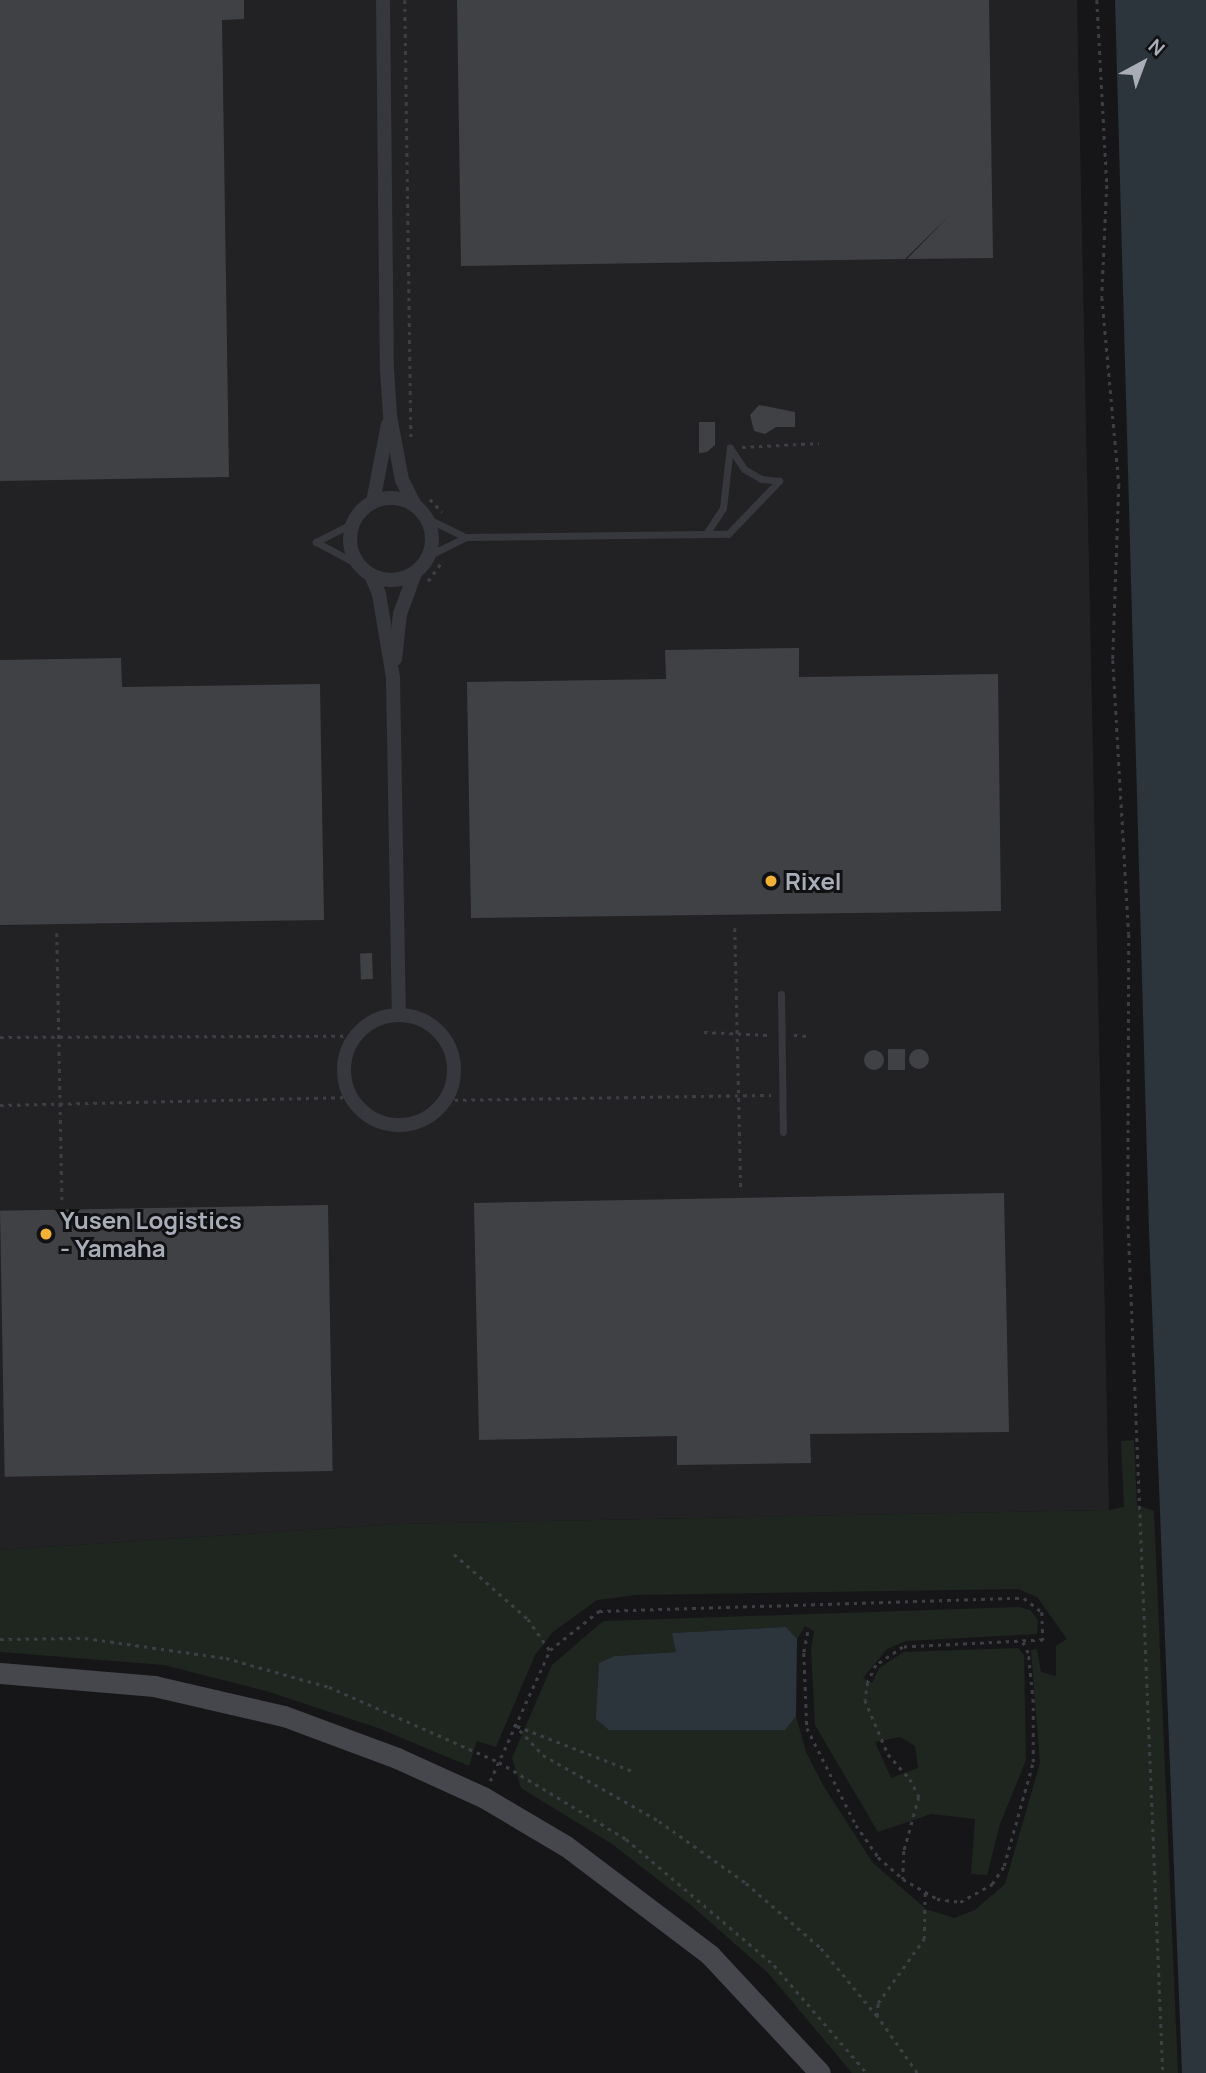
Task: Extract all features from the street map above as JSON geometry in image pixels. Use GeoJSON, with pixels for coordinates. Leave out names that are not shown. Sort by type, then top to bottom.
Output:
{"type":"FeatureCollection","features":[{"type":"Feature","properties":{"kind":"main road"},"geometry":{"type":"LineString","coordinates":[[0,1672],[154,1686],[284,1716],[397,1758],[483,1797],[566,1846],[710,1955],[820,2073]]}},
{"type":"Feature","properties":{"kind":"street"},"geometry":{"type":"LineString","coordinates":[[383,0],[390,416],[402,480],[415,505],[428,519],[433,538],[430,555],[400,614],[393,678],[399,1015]]}},
{"type":"Feature","properties":{"kind":"street"},"geometry":{"type":"LineString","coordinates":[[390,416],[373,502],[353,523],[350,541],[359,565],[371,575],[379,594],[393,678]]}},
{"type":"Feature","properties":{"kind":"street"},"geometry":{"type":"LineString","coordinates":[[373,502],[397,498],[415,505]]}},
{"type":"Feature","properties":{"kind":"street"},"geometry":{"type":"LineString","coordinates":[[371,575],[396,580],[419,579]]}},
{"type":"Feature","properties":{"kind":"street"},"geometry":{"type":"LineString","coordinates":[[399,1015],[426,1021],[450,1048],[453,1081],[446,1100],[433,1114],[402,1125],[365,1114],[352,1097],[344,1071],[356,1036],[371,1022],[399,1015]]}},
{"type":"Feature","properties":{"kind":"lane"},"geometry":{"type":"LineString","coordinates":[[706,534],[723,508],[730,447]]}},
{"type":"Feature","properties":{"kind":"lane"},"geometry":{"type":"LineString","coordinates":[[430,555],[466,537],[728,534],[779,481],[761,479],[744,469],[730,447]]}},
{"type":"Feature","properties":{"kind":"lane"},"geometry":{"type":"LineString","coordinates":[[428,519],[466,537]]}},
{"type":"Feature","properties":{"kind":"lane"},"geometry":{"type":"LineString","coordinates":[[353,523],[316,542],[359,565]]}},
{"type":"Feature","properties":{"kind":"lane"},"geometry":{"type":"LineString","coordinates":[[781,994],[783,1132]]}},
{"type":"Feature","properties":{"kind":"path"},"geometry":{"type":"LineString","coordinates":[[405,0],[411,439]]}},
{"type":"Feature","properties":{"kind":"path"},"geometry":{"type":"LineString","coordinates":[[1097,0],[1107,185],[1101,297],[1119,485],[1113,660],[1128,920],[1128,1217],[1163,2073]]}},
{"type":"Feature","properties":{"kind":"path"},"geometry":{"type":"LineString","coordinates":[[730,447],[819,443]]}},
{"type":"Feature","properties":{"kind":"path"},"geometry":{"type":"LineString","coordinates":[[419,579],[463,547],[466,537],[457,521],[442,512],[425,491]]}},
{"type":"Feature","properties":{"kind":"path"},"geometry":{"type":"LineString","coordinates":[[735,928],[741,1190]]}},
{"type":"Feature","properties":{"kind":"path"},"geometry":{"type":"LineString","coordinates":[[57,933],[62,1205]]}},
{"type":"Feature","properties":{"kind":"path"},"geometry":{"type":"LineString","coordinates":[[704,1032],[808,1035]]}},
{"type":"Feature","properties":{"kind":"path"},"geometry":{"type":"LineString","coordinates":[[0,1037],[356,1036]]}},
{"type":"Feature","properties":{"kind":"path"},"geometry":{"type":"LineString","coordinates":[[446,1100],[782,1095]]}},
{"type":"Feature","properties":{"kind":"path"},"geometry":{"type":"LineString","coordinates":[[0,1105],[352,1097]]}},
{"type":"Feature","properties":{"kind":"path"},"geometry":{"type":"LineString","coordinates":[[454,1554],[528,1619],[550,1650]]}},
{"type":"Feature","properties":{"kind":"path"},"geometry":{"type":"LineString","coordinates":[[483,1797],[550,1650],[599,1611],[1024,1598],[1042,1612],[1043,1640],[903,1647],[876,1665],[865,1700],[888,1754],[910,1779],[919,1797],[904,1851],[903,1879]]}},
{"type":"Feature","properties":{"kind":"path"},"geometry":{"type":"LineString","coordinates":[[808,1632],[804,1653],[807,1728],[856,1825],[878,1857],[903,1879],[925,1891],[960,1902],[992,1884],[1004,1866],[1033,1762],[1033,1702],[1028,1653],[1021,1641]]}},
{"type":"Feature","properties":{"kind":"path"},"geometry":{"type":"LineString","coordinates":[[514,1724],[635,1772]]}},
{"type":"Feature","properties":{"kind":"path"},"geometry":{"type":"LineString","coordinates":[[514,1724],[543,1755],[660,1821],[746,1883],[821,1948],[877,2016],[917,2073]]}},
{"type":"Feature","properties":{"kind":"path"},"geometry":{"type":"LineString","coordinates":[[877,2016],[878,2003],[924,1939],[925,1891]]}},
{"type":"Feature","properties":{"kind":"shaded area"},"geometry":{"type":"Polygon","coordinates":[[[0,0],[1077,0],[1109,1510],[399,1524],[0,1550],[0,0]]]}},
{"type":"Feature","properties":{"kind":"shaded area"},"geometry":{"type":"Polygon","coordinates":[[[1115,0],[1206,0],[1206,2073],[1182,2073],[1149,1231],[1115,0]]]}},
{"type":"Feature","properties":{"kind":"shaded area"},"geometry":{"type":"Polygon","coordinates":[[[1134,1440],[1137,1505],[1154,1511],[1178,2073],[852,2073],[768,1973],[692,1906],[612,1844],[521,1788],[512,1758],[552,1665],[603,1621],[1019,1607],[1030,1610],[1038,1620],[1037,1634],[906,1641],[887,1649],[863,1678],[872,1683],[879,1668],[904,1652],[1018,1648],[1024,1655],[1026,1760],[1000,1824],[987,1875],[971,1874],[975,1819],[931,1814],[878,1832],[815,1725],[811,1649],[814,1631],[805,1626],[797,1639],[786,1627],[672,1633],[677,1652],[615,1656],[784,1730],[796,1716],[806,1752],[823,1785],[873,1863],[926,1909],[954,1918],[975,1910],[1005,1884],[1040,1763],[1031,1650],[1037,1649],[1041,1672],[1056,1676],[1056,1646],[1067,1639],[1037,1597],[1018,1589],[636,1595],[597,1600],[553,1632],[535,1655],[496,1747],[477,1741],[469,1766],[378,1728],[266,1691],[164,1665],[0,1652],[0,1550],[399,1524],[1109,1510],[1124,1507],[1121,1441],[1134,1440]],[[900,1737],[875,1742],[891,1778],[918,1768],[915,1746],[900,1737]]]}},
{"type":"Feature","properties":{"kind":"shaded area"},"geometry":{"type":"Polygon","coordinates":[[[786,1627],[797,1639],[796,1716],[785,1730],[609,1730],[596,1719],[599,1663],[615,1656],[676,1652],[672,1633],[786,1627]]]}},
{"type":"Feature","properties":{"kind":"building"},"geometry":{"type":"Polygon","coordinates":[[[0,0],[244,0],[244,19],[222,20],[229,477],[0,481],[0,0]]]}},
{"type":"Feature","properties":{"kind":"building"},"geometry":{"type":"Polygon","coordinates":[[[457,0],[989,0],[993,258],[907,259],[950,215],[905,259],[461,266],[457,0]]]}},
{"type":"Feature","properties":{"kind":"building"},"geometry":{"type":"Polygon","coordinates":[[[759,405],[795,412],[795,427],[776,427],[765,434],[754,431],[750,415],[759,405]]]}},
{"type":"Feature","properties":{"kind":"building"},"geometry":{"type":"Polygon","coordinates":[[[699,422],[715,422],[715,445],[707,452],[699,453],[699,422]]]}},
{"type":"Feature","properties":{"kind":"building"},"geometry":{"type":"Polygon","coordinates":[[[799,648],[799,677],[998,674],[1001,911],[471,918],[467,682],[666,679],[665,650],[799,648]]]}},
{"type":"Feature","properties":{"kind":"building"},"geometry":{"type":"Polygon","coordinates":[[[121,658],[122,687],[320,684],[324,920],[0,925],[0,660],[121,658]]]}},
{"type":"Feature","properties":{"kind":"building"},"geometry":{"type":"Polygon","coordinates":[[[360,953],[372,953],[373,979],[361,979],[360,953]]]}},
{"type":"Feature","properties":{"kind":"building"},"geometry":{"type":"Polygon","coordinates":[[[888,1049],[905,1049],[905,1070],[888,1070],[888,1049]]]}},
{"type":"Feature","properties":{"kind":"building"},"geometry":{"type":"Polygon","coordinates":[[[915,1049],[923,1049],[929,1059],[923,1069],[915,1069],[909,1063],[909,1055],[915,1049]]]}},
{"type":"Feature","properties":{"kind":"building"},"geometry":{"type":"Polygon","coordinates":[[[870,1050],[878,1050],[884,1060],[878,1070],[870,1070],[864,1064],[864,1056],[870,1050]]]}},
{"type":"Feature","properties":{"kind":"building"},"geometry":{"type":"Polygon","coordinates":[[[1004,1193],[1009,1432],[810,1434],[811,1463],[677,1465],[677,1436],[479,1440],[474,1203],[1004,1193]]]}},
{"type":"Feature","properties":{"kind":"building"},"geometry":{"type":"Polygon","coordinates":[[[328,1205],[333,1471],[5,1477],[0,1211],[328,1205]]]}},
{"type":"Feature","properties":{"kind":"place","name":"Rixel"},"geometry":{"type":"Point","coordinates":[771,881]}},
{"type":"Feature","properties":{"kind":"place","name":"Yusen Logistics - Yamaha"},"geometry":{"type":"Point","coordinates":[46,1234]}}]}
